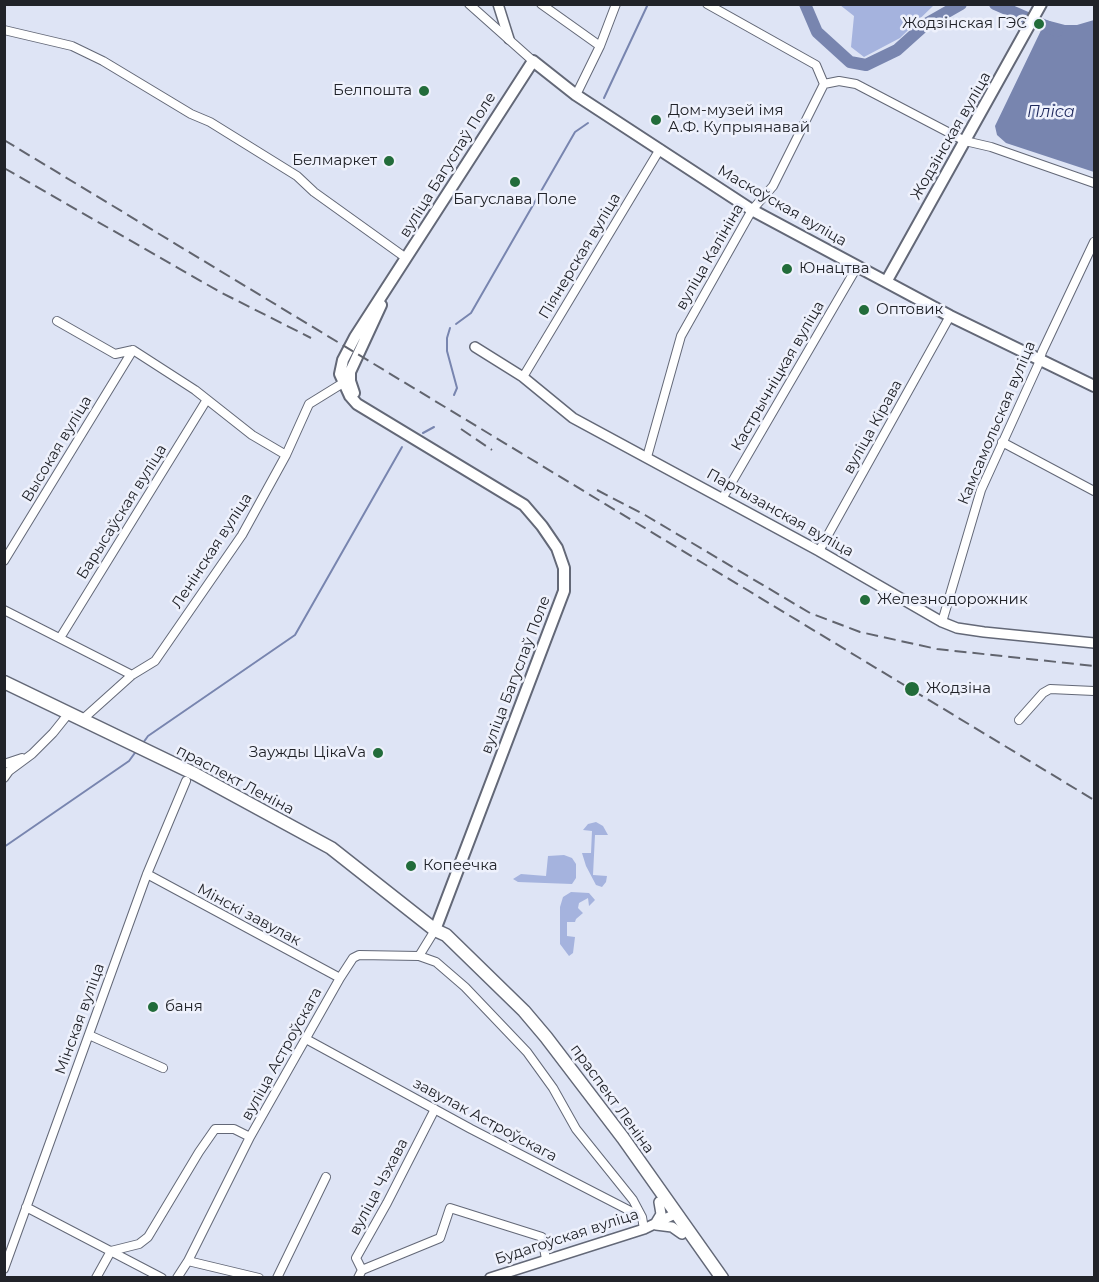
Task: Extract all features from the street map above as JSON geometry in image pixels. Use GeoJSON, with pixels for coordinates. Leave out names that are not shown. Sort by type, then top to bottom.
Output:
{"type":"FeatureCollection","features":[{"type":"Feature","properties":{"kind":"main road","name":"Жодзінская вуліца"},"geometry":{"type":"LineString","coordinates":[[886,282],[1026,35],[1041,4]]}},
{"type":"Feature","properties":{"kind":"main road","name":"вуліца Багуслаў Поле"},"geometry":{"type":"LineString","coordinates":[[435,930],[564,591],[564,568],[557,548],[524,505],[427,447],[371,410],[357,404],[350,396],[340,374],[343,360],[355,337],[503,104],[533,61]]}},
{"type":"Feature","properties":{"kind":"main road","name":"Маскоўская вуліца"},"geometry":{"type":"LineString","coordinates":[[533,61],[576,95],[752,210],[950,316],[1095,386]]}},
{"type":"Feature","properties":{"kind":"main road","name":"вуліца Багуслаў Поле"},"geometry":{"type":"LineString","coordinates":[[371,410],[354,393],[350,372],[374,323],[388,286]]}},
{"type":"Feature","properties":{"kind":"main road","name":"праспект Леніна"},"geometry":{"type":"LineString","coordinates":[[4,682],[195,774],[331,848],[435,930],[446,935],[483,970],[546,1037],[616,1129],[673,1216],[722,1278]]}},
{"type":"Feature","properties":{"kind":"main road","name":"праспект Леніна"},"geometry":{"type":"LineString","coordinates":[[435,930],[441,939],[469,963],[526,1021],[659,1202],[673,1216],[681,1234],[713,1278]]}},
{"type":"Feature","properties":{"kind":"street"},"geometry":{"type":"LineString","coordinates":[[469,4],[533,61]]}},
{"type":"Feature","properties":{"kind":"street"},"geometry":{"type":"LineString","coordinates":[[498,4],[509,39]]}},
{"type":"Feature","properties":{"kind":"street"},"geometry":{"type":"LineString","coordinates":[[541,4],[600,46]]}},
{"type":"Feature","properties":{"kind":"street"},"geometry":{"type":"LineString","coordinates":[[576,95],[600,46],[616,4]]}},
{"type":"Feature","properties":{"kind":"street"},"geometry":{"type":"LineString","coordinates":[[707,4],[816,64],[824,84],[839,81],[856,84],[965,141],[991,147],[1095,183]]}},
{"type":"Feature","properties":{"kind":"street"},"geometry":{"type":"LineString","coordinates":[[4,30],[72,46],[103,61],[191,114],[210,122],[297,176],[314,192],[406,258]]}},
{"type":"Feature","properties":{"kind":"street","name":"вуліца Калініна"},"geometry":{"type":"LineString","coordinates":[[647,457],[681,336],[752,210],[773,186],[824,84]]}},
{"type":"Feature","properties":{"kind":"street","name":"Піянерская вуліца"},"geometry":{"type":"LineString","coordinates":[[523,377],[660,150]]}},
{"type":"Feature","properties":{"kind":"street","name":"Камсамольская вуліца"},"geometry":{"type":"LineString","coordinates":[[942,621],[981,490],[1042,352],[1095,242]]}},
{"type":"Feature","properties":{"kind":"street","name":"Кастрычніцкая вуліца"},"geometry":{"type":"LineString","coordinates":[[722,499],[857,267]]}},
{"type":"Feature","properties":{"kind":"street","name":"вуліца Кірава"},"geometry":{"type":"LineString","coordinates":[[819,551],[950,316]]}},
{"type":"Feature","properties":{"kind":"street"},"geometry":{"type":"LineString","coordinates":[[57,321],[115,354],[133,350],[195,390],[206,401],[252,435],[286,455]]}},
{"type":"Feature","properties":{"kind":"street","name":"Партызанская вуліца"},"geometry":{"type":"LineString","coordinates":[[475,347],[523,377],[573,418],[819,551],[942,621],[957,628],[984,632],[1095,643]]}},
{"type":"Feature","properties":{"kind":"street","name":"Высокая вуліца"},"geometry":{"type":"LineString","coordinates":[[4,561],[133,350]]}},
{"type":"Feature","properties":{"kind":"street","name":"Ленінская вуліца"},"geometry":{"type":"LineString","coordinates":[[83,719],[132,675],[154,661],[242,535],[286,455],[309,404],[343,382]]}},
{"type":"Feature","properties":{"kind":"street","name":"Барысаўская вуліца"},"geometry":{"type":"LineString","coordinates":[[60,638],[206,401]]}},
{"type":"Feature","properties":{"kind":"street"},"geometry":{"type":"LineString","coordinates":[[1002,442],[1095,491]]}},
{"type":"Feature","properties":{"kind":"street"},"geometry":{"type":"LineString","coordinates":[[4,610],[132,675]]}},
{"type":"Feature","properties":{"kind":"street"},"geometry":{"type":"LineString","coordinates":[[1019,720],[1043,693],[1050,689],[1095,691]]}},
{"type":"Feature","properties":{"kind":"street"},"geometry":{"type":"LineString","coordinates":[[4,778],[53,733],[69,713]]}},
{"type":"Feature","properties":{"kind":"street"},"geometry":{"type":"LineString","coordinates":[[4,764],[32,754]]}},
{"type":"Feature","properties":{"kind":"street","name":"Мінская вуліца"},"geometry":{"type":"LineString","coordinates":[[4,1269],[147,874],[186,781]]}},
{"type":"Feature","properties":{"kind":"street","name":"Мінскі завулак"},"geometry":{"type":"LineString","coordinates":[[147,874],[340,978]]}},
{"type":"Feature","properties":{"kind":"street"},"geometry":{"type":"LineString","coordinates":[[435,930],[419,956],[436,962],[465,987],[527,1052],[553,1088],[576,1129],[633,1200],[642,1217],[644,1230]]}},
{"type":"Feature","properties":{"kind":"street","name":"вуліца Астроўскага"},"geometry":{"type":"LineString","coordinates":[[111,1251],[139,1244],[148,1237],[215,1129],[234,1129],[250,1137],[353,958],[359,955],[419,956]]}},
{"type":"Feature","properties":{"kind":"street"},"geometry":{"type":"LineString","coordinates":[[89,1035],[163,1068]]}},
{"type":"Feature","properties":{"kind":"street","name":"завулак Астроўскага"},"geometry":{"type":"LineString","coordinates":[[306,1039],[642,1217]]}},
{"type":"Feature","properties":{"kind":"street","name":"вуліца Чэхава"},"geometry":{"type":"LineString","coordinates":[[360,1274],[356,1258],[435,1109]]}},
{"type":"Feature","properties":{"kind":"street"},"geometry":{"type":"LineString","coordinates":[[177,1278],[188,1262],[250,1137]]}},
{"type":"Feature","properties":{"kind":"street"},"geometry":{"type":"LineString","coordinates":[[277,1278],[326,1177]]}},
{"type":"Feature","properties":{"kind":"street","name":"Будагоўская вуліца"},"geometry":{"type":"LineString","coordinates":[[653,1225],[662,1214],[659,1202]]}},
{"type":"Feature","properties":{"kind":"street"},"geometry":{"type":"LineString","coordinates":[[26,1207],[162,1278]]}},
{"type":"Feature","properties":{"kind":"street"},"geometry":{"type":"LineString","coordinates":[[360,1274],[440,1238],[450,1208],[542,1237],[546,1259]]}},
{"type":"Feature","properties":{"kind":"street","name":"Будагоўская вуліца"},"geometry":{"type":"LineString","coordinates":[[490,1278],[644,1230],[673,1216]]}},
{"type":"Feature","properties":{"kind":"street","name":"Будагоўская вуліца"},"geometry":{"type":"LineString","coordinates":[[653,1225],[665,1224],[681,1234]]}},
{"type":"Feature","properties":{"kind":"street"},"geometry":{"type":"LineString","coordinates":[[96,1278],[111,1251]]}},
{"type":"Feature","properties":{"kind":"street"},"geometry":{"type":"LineString","coordinates":[[188,1262],[259,1278]]}},
{"type":"Feature","properties":{"kind":"shaded area"},"geometry":{"type":"Polygon","coordinates":[[[840,5],[934,5],[900,38],[864,57],[851,47],[854,16],[840,5]]]}},
{"type":"Feature","properties":{"kind":"shaded area"},"geometry":{"type":"Polygon","coordinates":[[[596,822],[603,826],[608,835],[595,835],[593,875],[607,876],[602,887],[596,885],[582,853],[591,853],[592,831],[583,830],[588,824],[596,822]]]}},
{"type":"Feature","properties":{"kind":"shaded area"},"geometry":{"type":"Polygon","coordinates":[[[564,855],[572,858],[576,864],[576,878],[572,884],[518,882],[513,879],[521,874],[546,876],[548,856],[564,855]]]}},
{"type":"Feature","properties":{"kind":"shaded area"},"geometry":{"type":"Polygon","coordinates":[[[571,892],[589,893],[595,900],[589,906],[588,898],[579,903],[578,908],[583,913],[575,922],[567,922],[567,936],[575,937],[573,953],[569,956],[560,944],[560,907],[563,897],[571,892]]]}},
{"type":"Feature","properties":{"kind":"water","name":"Пліса"},"geometry":{"type":"Polygon","coordinates":[[[1046,20],[1065,25],[1077,25],[1094,20],[1094,172],[1006,143],[997,135],[995,126],[1046,20]]]}},
{"type":"Feature","properties":{"kind":"waterway"},"geometry":{"type":"LineString","coordinates":[[604,98],[648,4]]}},
{"type":"Feature","properties":{"kind":"waterway","name":"Пліса"},"geometry":{"type":"LineString","coordinates":[[805,4],[817,32],[850,62],[866,65],[897,50],[926,24],[961,4]]}},
{"type":"Feature","properties":{"kind":"waterway","name":"Пліса"},"geometry":{"type":"LineString","coordinates":[[995,4],[1057,31]]}},
{"type":"Feature","properties":{"kind":"waterway"},"geometry":{"type":"LineString","coordinates":[[456,324],[471,313],[575,132],[588,123]]}},
{"type":"Feature","properties":{"kind":"waterway"},"geometry":{"type":"LineString","coordinates":[[450,328],[447,351],[457,388],[454,395]]}},
{"type":"Feature","properties":{"kind":"waterway"},"geometry":{"type":"LineString","coordinates":[[423,433],[434,427]]}},
{"type":"Feature","properties":{"kind":"waterway"},"geometry":{"type":"LineString","coordinates":[[143,743],[148,736],[295,635],[402,447]]}},
{"type":"Feature","properties":{"kind":"waterway"},"geometry":{"type":"LineString","coordinates":[[4,847],[129,761],[137,750]]}},
{"type":"Feature","properties":{"kind":"railway"},"geometry":{"type":"LineString","coordinates":[[4,140],[1094,800]]}},
{"type":"Feature","properties":{"kind":"railway"},"geometry":{"type":"LineString","coordinates":[[4,168],[220,292],[311,338]]}},
{"type":"Feature","properties":{"kind":"railway"},"geometry":{"type":"LineString","coordinates":[[461,429],[492,450]]}},
{"type":"Feature","properties":{"kind":"railway"},"geometry":{"type":"LineString","coordinates":[[597,490],[645,515],[810,613],[860,632],[937,649],[1094,666]]}},
{"type":"Feature","properties":{"kind":"place","name":"Жодзінская ГЭС"},"geometry":{"type":"Point","coordinates":[1039,24]}},
{"type":"Feature","properties":{"kind":"place","name":"Белпошта"},"geometry":{"type":"Point","coordinates":[424,91]}},
{"type":"Feature","properties":{"kind":"place","name":"Дом-музей імя А.Ф. Купрыянавай"},"geometry":{"type":"Point","coordinates":[656,120]}},
{"type":"Feature","properties":{"kind":"place","name":"Белмаркет"},"geometry":{"type":"Point","coordinates":[389,161]}},
{"type":"Feature","properties":{"kind":"place","name":"Багуслава Поле"},"geometry":{"type":"Point","coordinates":[515,182]}},
{"type":"Feature","properties":{"kind":"place","name":"Юнацтва"},"geometry":{"type":"Point","coordinates":[787,269]}},
{"type":"Feature","properties":{"kind":"place","name":"Оптовик"},"geometry":{"type":"Point","coordinates":[864,310]}},
{"type":"Feature","properties":{"kind":"place","name":"Железнодорожник"},"geometry":{"type":"Point","coordinates":[865,600]}},
{"type":"Feature","properties":{"kind":"place","name":"Жодзіна"},"geometry":{"type":"Point","coordinates":[912,689]}},
{"type":"Feature","properties":{"kind":"place","name":"Заужды ЦікаVа"},"geometry":{"type":"Point","coordinates":[378,753]}},
{"type":"Feature","properties":{"kind":"place","name":"Копеечка"},"geometry":{"type":"Point","coordinates":[411,866]}},
{"type":"Feature","properties":{"kind":"place","name":"баня"},"geometry":{"type":"Point","coordinates":[153,1007]}}]}
